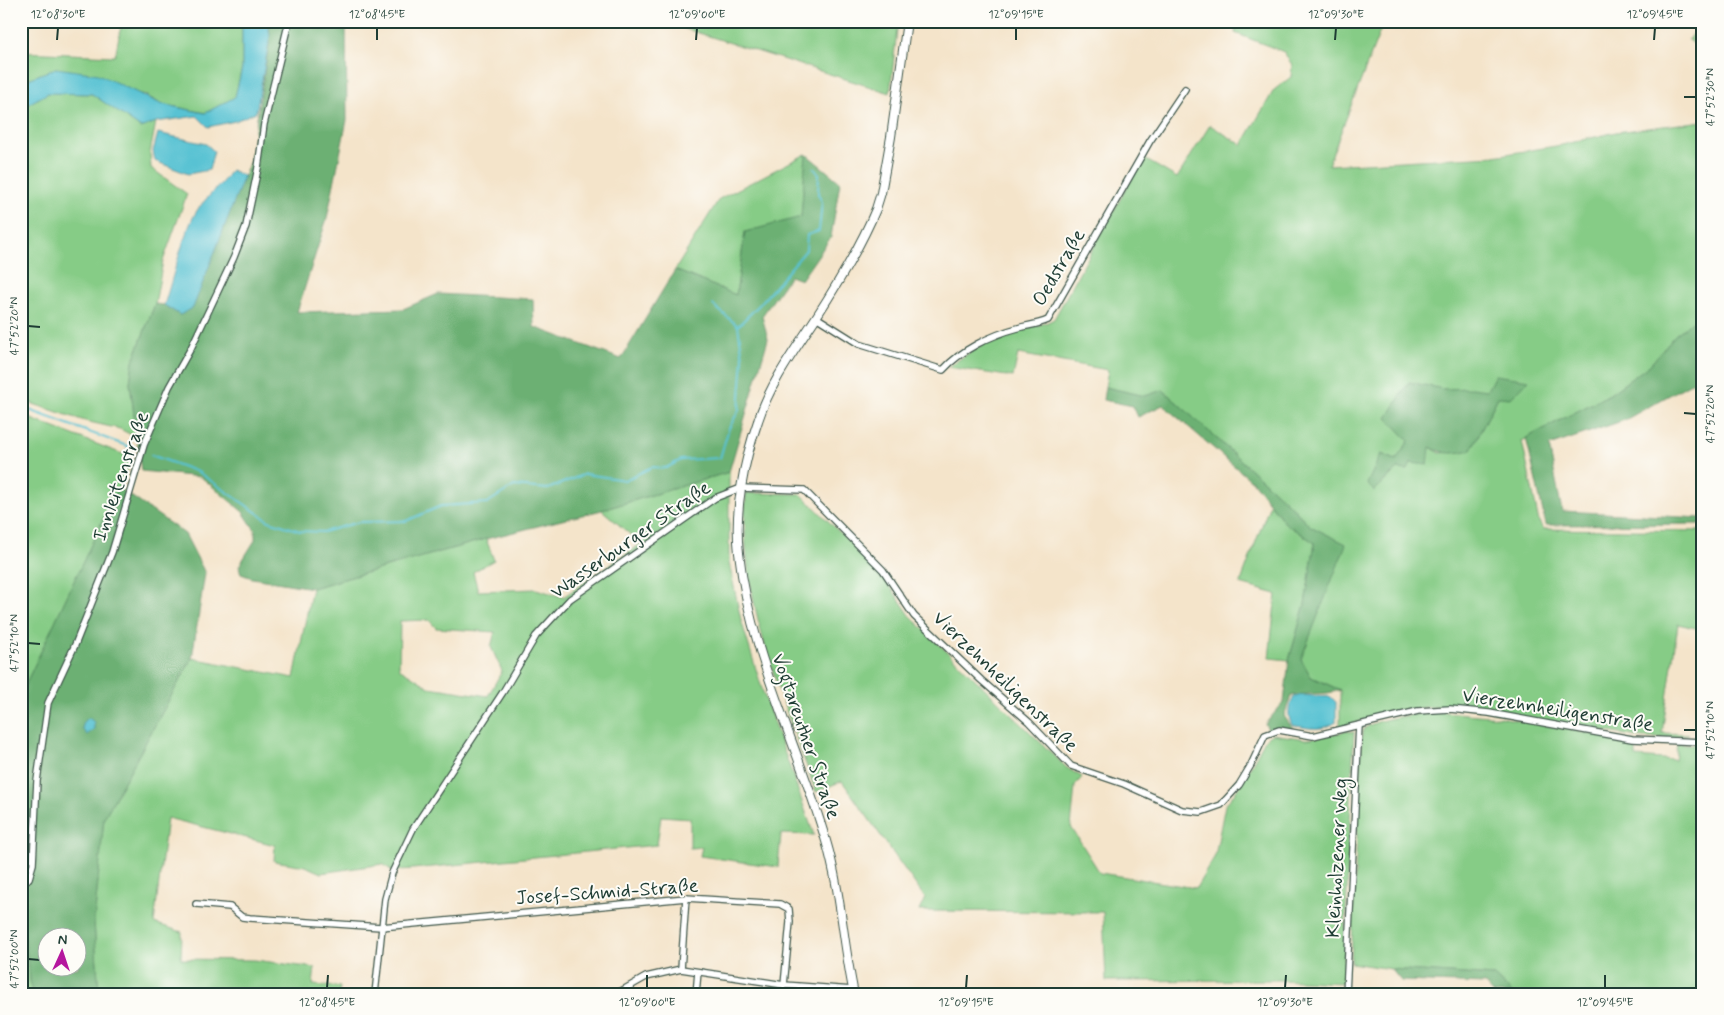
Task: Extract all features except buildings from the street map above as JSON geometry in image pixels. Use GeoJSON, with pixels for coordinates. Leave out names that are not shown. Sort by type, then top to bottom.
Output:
{"type":"FeatureCollection","features":[{"type":"Feature","properties":{"kind":"main road","name":"Wasserburger Straße"},"geometry":{"type":"LineString","coordinates":[[741,488],[757,422],[766,401],[792,353],[816,318],[871,221],[881,193],[907,21]]}},
{"type":"Feature","properties":{"kind":"main road","name":"Vogtareuther Straße"},"geometry":{"type":"LineString","coordinates":[[741,488],[738,552],[747,602],[770,683],[829,850],[853,992]]}},
{"type":"Feature","properties":{"kind":"street","name":"Innleitenstraße"},"geometry":{"type":"LineString","coordinates":[[21,887],[29,878],[33,864],[37,781],[48,703],[75,645],[112,552],[144,445],[169,387],[191,348],[234,257],[246,226],[258,168],[264,124],[289,21]]}},
{"type":"Feature","properties":{"kind":"street","name":"Oedstraße"},"geometry":{"type":"LineString","coordinates":[[816,318],[859,344],[943,370],[977,344],[1018,328],[1037,325],[1048,320],[1150,142],[1185,89]]}},
{"type":"Feature","properties":{"kind":"street","name":"Vierzehnheiligenstraße"},"geometry":{"type":"LineString","coordinates":[[741,488],[804,490],[883,570],[914,616],[981,680],[1030,722],[1070,766],[1124,784],[1182,810],[1201,812],[1221,805],[1239,785],[1251,766],[1266,735],[1278,730],[1313,736],[1418,711],[1450,709],[1489,713],[1632,739],[1703,742]]}},
{"type":"Feature","properties":{"kind":"street","name":"Wasserburger Straße"},"geometry":{"type":"LineString","coordinates":[[375,994],[381,926],[385,899],[392,873],[413,828],[541,630],[570,599],[715,498],[741,488]]}},
{"type":"Feature","properties":{"kind":"street","name":"Kleinholzener Weg"},"geometry":{"type":"LineString","coordinates":[[1346,994],[1359,725]]}},
{"type":"Feature","properties":{"kind":"street","name":"Josef-Schmid-Straße"},"geometry":{"type":"LineString","coordinates":[[196,904],[230,907],[242,917],[250,918],[381,926],[686,898],[780,904],[790,909],[784,984]]}},
{"type":"Feature","properties":{"kind":"street"},"geometry":{"type":"LineString","coordinates":[[681,970],[686,898]]}},
{"type":"Feature","properties":{"kind":"street"},"geometry":{"type":"LineString","coordinates":[[616,994],[646,977],[681,970],[853,992]]}},
{"type":"Feature","properties":{"kind":"street"},"geometry":{"type":"LineString","coordinates":[[696,994],[698,972]]}},
{"type":"Feature","properties":{"kind":"green space"},"geometry":{"type":"Polygon","coordinates":[[[122,21],[242,21],[242,68],[235,97],[206,113],[161,104],[145,95],[56,68],[21,82],[21,52],[115,56],[122,21]]]}},
{"type":"Feature","properties":{"kind":"green space"},"geometry":{"type":"Polygon","coordinates":[[[268,21],[346,21],[347,120],[327,218],[297,312],[403,309],[438,294],[533,299],[534,327],[621,359],[675,270],[736,295],[745,232],[801,217],[806,154],[840,182],[831,237],[801,280],[790,276],[762,316],[768,339],[729,472],[602,510],[486,539],[312,588],[252,578],[241,574],[239,566],[255,540],[255,530],[243,512],[201,477],[141,471],[130,383],[133,361],[155,304],[164,305],[180,315],[193,307],[250,161],[270,37],[268,21]]]}},
{"type":"Feature","properties":{"kind":"green space"},"geometry":{"type":"Polygon","coordinates":[[[684,21],[898,21],[890,93],[683,28],[684,21]]]}},
{"type":"Feature","properties":{"kind":"green space"},"geometry":{"type":"Polygon","coordinates":[[[1238,21],[1384,21],[1328,165],[1494,156],[1562,145],[1616,132],[1703,121],[1703,313],[1675,335],[1650,365],[1610,394],[1522,441],[1539,522],[1543,529],[1703,531],[1700,629],[1678,624],[1662,733],[1689,734],[1674,738],[1643,738],[1465,707],[1427,707],[1390,713],[1340,727],[1340,690],[1311,677],[1301,659],[1345,544],[1310,526],[1290,505],[1163,390],[1145,396],[1105,387],[1108,370],[1018,354],[1013,377],[948,367],[992,340],[1054,319],[1143,158],[1177,178],[1210,125],[1242,145],[1274,90],[1291,77],[1292,65],[1284,52],[1235,33],[1238,21]],[[1409,382],[1409,441],[1396,460],[1381,454],[1374,491],[1397,469],[1410,463],[1430,447],[1440,453],[1471,450],[1498,397],[1485,391],[1431,388],[1409,382]]]}},
{"type":"Feature","properties":{"kind":"green space"},"geometry":{"type":"Polygon","coordinates":[[[1701,21],[1703,21],[1703,50],[1688,40],[1701,21]]]}},
{"type":"Feature","properties":{"kind":"green space"},"geometry":{"type":"Polygon","coordinates":[[[48,93],[92,94],[141,128],[156,122],[150,153],[151,168],[187,194],[163,261],[155,304],[133,361],[130,383],[137,438],[120,429],[85,421],[21,400],[21,108],[48,93]]]}},
{"type":"Feature","properties":{"kind":"green space"},"geometry":{"type":"Polygon","coordinates":[[[806,154],[801,218],[745,232],[736,295],[675,270],[719,199],[806,154]]]}},
{"type":"Feature","properties":{"kind":"green space"},"geometry":{"type":"Polygon","coordinates":[[[1703,313],[1703,375],[1700,378],[1625,420],[1549,446],[1562,511],[1703,518],[1703,524],[1546,525],[1526,438],[1610,394],[1650,365],[1675,335],[1703,313]]]}},
{"type":"Feature","properties":{"kind":"green space"},"geometry":{"type":"Polygon","coordinates":[[[1495,375],[1529,380],[1511,398],[1498,397],[1471,450],[1450,453],[1430,447],[1428,465],[1411,463],[1408,470],[1397,469],[1374,491],[1367,484],[1381,454],[1396,460],[1409,441],[1387,418],[1409,382],[1444,389],[1471,388],[1487,390],[1495,375]]]}},
{"type":"Feature","properties":{"kind":"green space"},"geometry":{"type":"Polygon","coordinates":[[[1105,387],[1145,396],[1163,390],[1290,505],[1310,526],[1346,544],[1301,659],[1311,677],[1340,690],[1328,693],[1291,696],[1284,716],[1294,730],[1279,727],[1269,731],[1265,724],[1284,702],[1289,660],[1305,604],[1315,543],[1286,524],[1254,483],[1163,405],[1138,417],[1133,406],[1103,400],[1105,387]]]}},
{"type":"Feature","properties":{"kind":"green space"},"geometry":{"type":"Polygon","coordinates":[[[21,415],[133,458],[21,694],[21,415]]]}},
{"type":"Feature","properties":{"kind":"green space"},"geometry":{"type":"Polygon","coordinates":[[[729,472],[729,563],[741,620],[763,692],[814,835],[781,834],[778,867],[700,856],[702,847],[690,848],[690,818],[661,816],[657,845],[392,871],[383,864],[321,873],[305,866],[274,861],[275,845],[167,818],[154,923],[182,932],[181,959],[255,960],[315,968],[313,985],[340,987],[339,994],[99,994],[94,922],[104,818],[192,658],[294,678],[312,588],[486,539],[494,560],[473,572],[478,591],[536,589],[563,597],[641,544],[602,510],[729,472]],[[429,620],[400,621],[399,668],[429,687],[488,696],[502,671],[491,647],[495,632],[436,628],[429,620]]]}},
{"type":"Feature","properties":{"kind":"green space"},"geometry":{"type":"Polygon","coordinates":[[[118,487],[185,534],[205,573],[192,658],[104,818],[94,922],[99,994],[32,994],[21,911],[21,694],[118,487]]]}},
{"type":"Feature","properties":{"kind":"green space"},"geometry":{"type":"Polygon","coordinates":[[[746,493],[801,494],[880,572],[912,618],[1067,768],[1082,777],[1075,786],[1071,827],[1100,873],[1196,888],[1215,856],[1225,805],[1240,786],[1266,738],[1272,734],[1307,739],[1347,731],[1354,732],[1343,983],[1280,980],[1106,981],[1103,912],[919,911],[925,898],[842,781],[816,792],[777,682],[755,608],[748,570],[745,531],[746,493]]]}},
{"type":"Feature","properties":{"kind":"green space"},"geometry":{"type":"Polygon","coordinates":[[[1270,504],[1286,524],[1315,543],[1305,604],[1289,660],[1269,658],[1276,594],[1240,584],[1270,504]]]}},
{"type":"Feature","properties":{"kind":"green space"},"geometry":{"type":"Polygon","coordinates":[[[1444,712],[1500,717],[1636,742],[1636,757],[1675,760],[1677,744],[1703,744],[1703,994],[1513,994],[1494,976],[1391,969],[1351,963],[1362,732],[1367,727],[1387,719],[1444,712]]]}},
{"type":"Feature","properties":{"kind":"green space"},"geometry":{"type":"Polygon","coordinates":[[[21,911],[32,994],[21,994],[21,911]]]}},
{"type":"Feature","properties":{"kind":"green space"},"geometry":{"type":"Polygon","coordinates":[[[1391,969],[1494,976],[1513,994],[1494,994],[1485,984],[1401,981],[1391,969]]]}},
{"type":"Feature","properties":{"kind":"green space"},"geometry":{"type":"Polygon","coordinates":[[[772,985],[834,994],[770,994],[772,985]]]}},
{"type":"Feature","properties":{"kind":"water"},"geometry":{"type":"Polygon","coordinates":[[[242,21],[268,21],[270,37],[256,112],[235,121],[208,127],[197,116],[156,122],[141,128],[92,94],[48,93],[21,108],[21,82],[56,68],[98,74],[161,104],[205,113],[235,97],[242,68],[242,21]]]}},
{"type":"Feature","properties":{"kind":"water"},"geometry":{"type":"Polygon","coordinates":[[[158,133],[206,144],[214,151],[209,170],[188,174],[155,161],[153,151],[158,133]]]}},
{"type":"Feature","properties":{"kind":"water"},"geometry":{"type":"Polygon","coordinates":[[[231,170],[244,176],[193,308],[180,315],[164,305],[184,241],[198,209],[231,170]]]}},
{"type":"Feature","properties":{"kind":"water"},"geometry":{"type":"Polygon","coordinates":[[[1302,695],[1331,697],[1336,702],[1336,722],[1320,728],[1292,725],[1289,714],[1290,703],[1294,697],[1302,695]]]}},
{"type":"Feature","properties":{"kind":"water"},"geometry":{"type":"Polygon","coordinates":[[[89,718],[94,722],[94,729],[87,735],[82,729],[84,721],[89,718]]]}},
{"type":"Feature","properties":{"kind":"waterway"},"geometry":{"type":"LineString","coordinates":[[151,455],[198,472],[269,521],[300,531],[323,532],[359,522],[406,521],[441,506],[487,503],[514,486],[548,489],[585,474],[625,480],[652,467],[666,468],[681,460],[720,458],[729,428],[739,410],[743,358],[738,326],[760,304],[806,250],[807,235],[819,231],[822,202],[818,194],[819,174],[814,168]]}},
{"type":"Feature","properties":{"kind":"waterway"},"geometry":{"type":"LineString","coordinates":[[713,305],[738,326]]}},
{"type":"Feature","properties":{"kind":"waterway"},"geometry":{"type":"LineString","coordinates":[[21,407],[135,449]]}}]}
